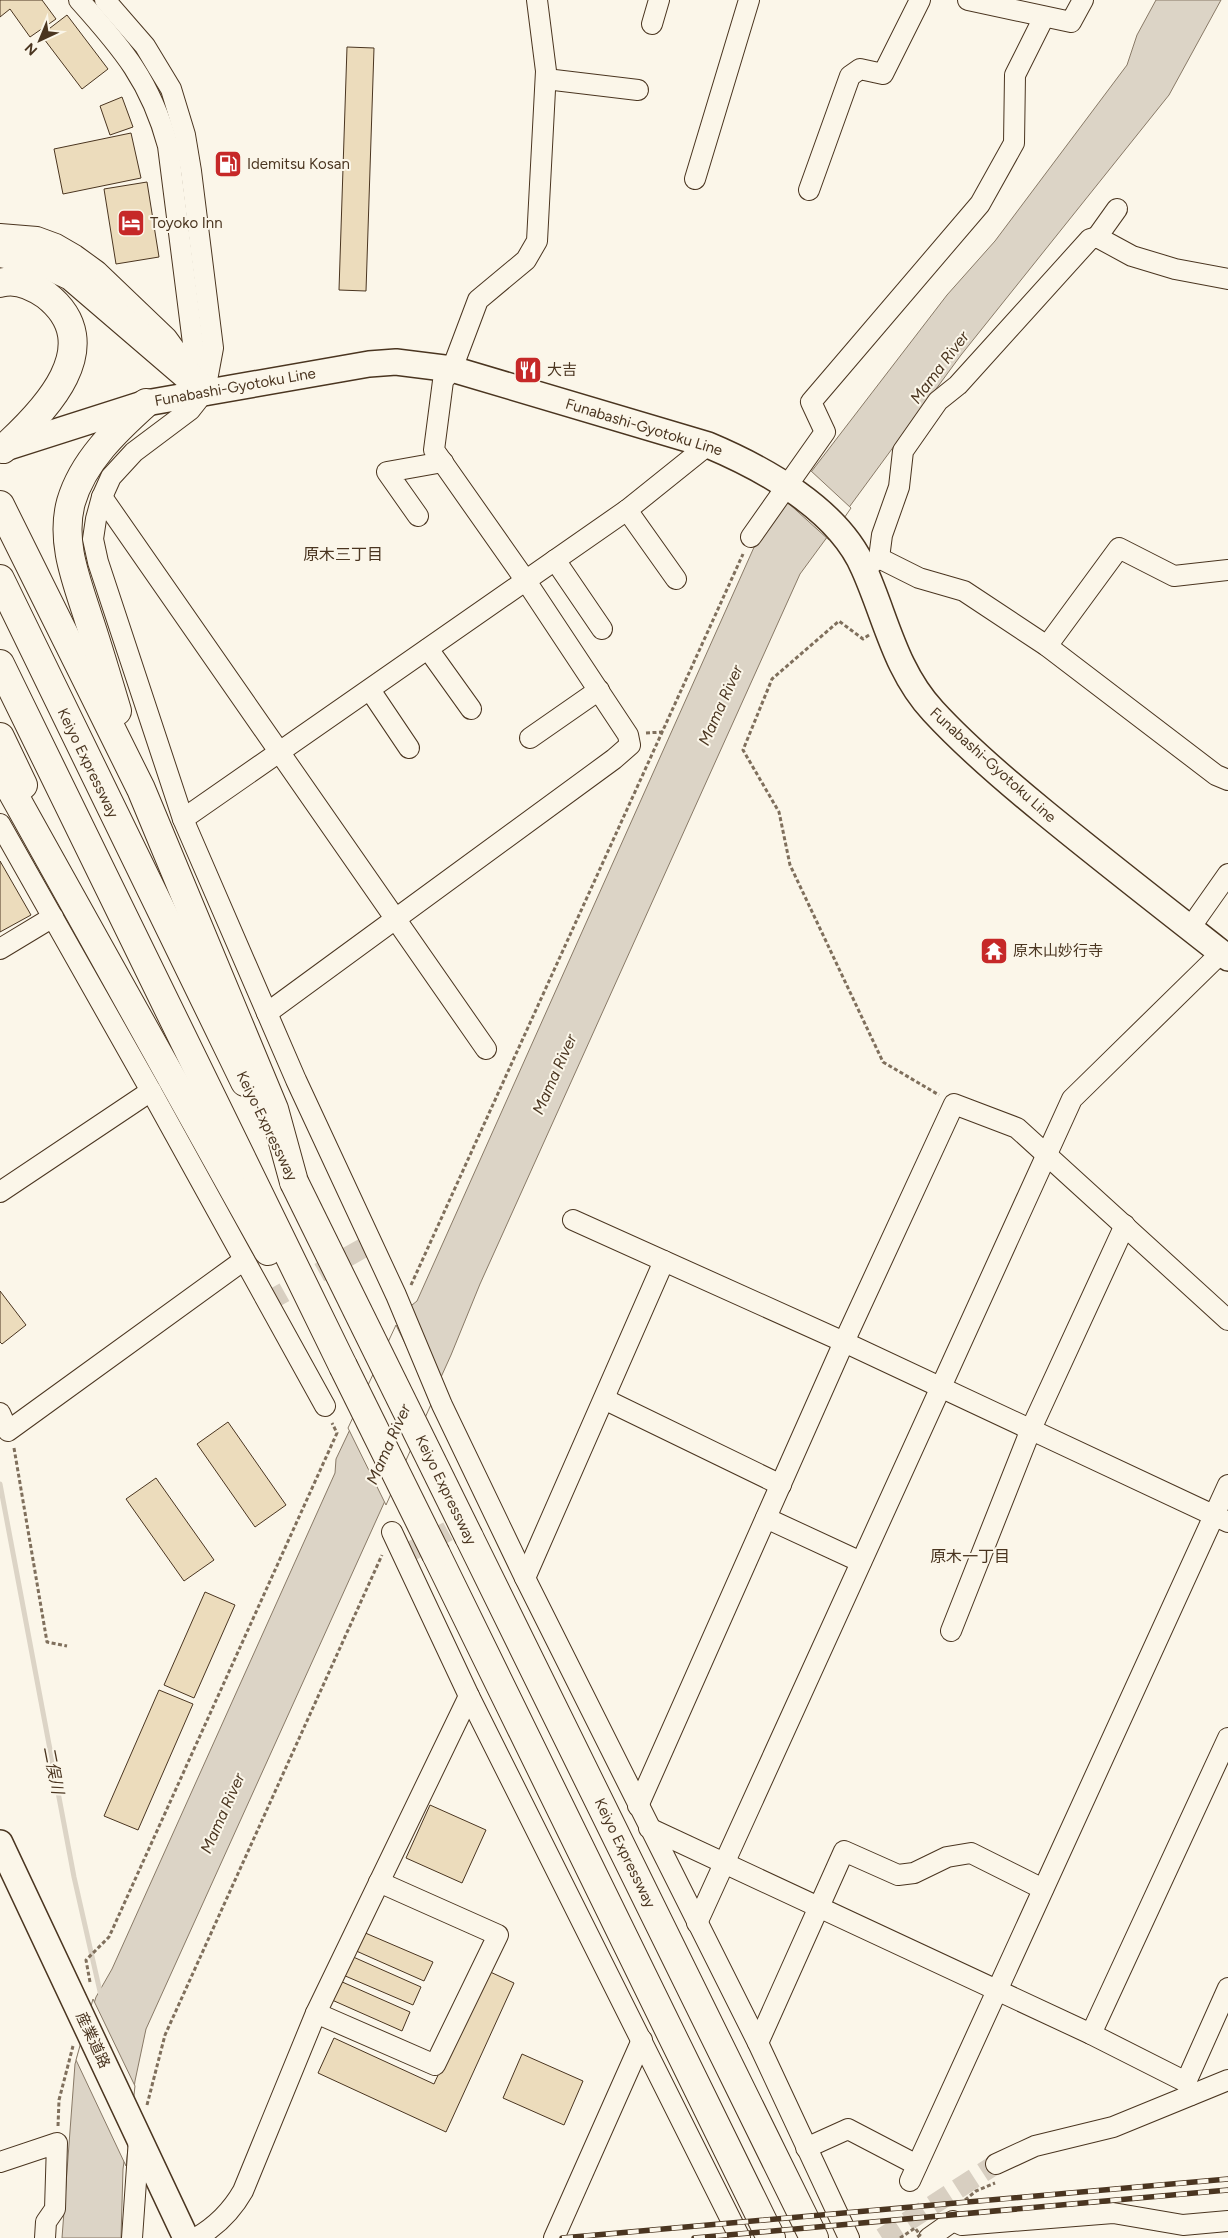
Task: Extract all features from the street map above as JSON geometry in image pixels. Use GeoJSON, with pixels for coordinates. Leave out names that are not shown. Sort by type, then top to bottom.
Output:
{"type":"FeatureCollection","features":[{"type":"Feature","properties":{"kind":"highway"},"geometry":{"type":"LineString","coordinates":[[0,253],[37,260],[71,276],[205,391]]}},
{"type":"Feature","properties":{"kind":"highway"},"geometry":{"type":"LineString","coordinates":[[0,283],[20,282],[36,288],[52,300],[64,313],[71,334],[73,354],[57,391],[26,428],[2,449]]}},
{"type":"Feature","properties":{"kind":"highway"},"geometry":{"type":"LineString","coordinates":[[141,789],[71,564],[67,536],[71,502],[80,481],[112,434],[146,403]]}},
{"type":"Feature","properties":{"kind":"highway"},"geometry":{"type":"LineString","coordinates":[[0,505],[141,789],[274,1109],[294,1182]]}},
{"type":"Feature","properties":{"kind":"highway","name":"Keiyo Expressway"},"geometry":{"type":"LineString","coordinates":[[0,579],[144,879],[814,2238]]}},
{"type":"Feature","properties":{"kind":"highway"},"geometry":{"type":"LineString","coordinates":[[0,664],[771,2238]]}},
{"type":"Feature","properties":{"kind":"highway"},"geometry":{"type":"LineString","coordinates":[[0,736],[124,994]]}},
{"type":"Feature","properties":{"kind":"highway"},"geometry":{"type":"LineString","coordinates":[[0,770],[287,1285],[343,1366]]}},
{"type":"Feature","properties":{"kind":"main road","name":"Funabashi-Gyotoku Line"},"geometry":{"type":"LineString","coordinates":[[2,449],[146,403],[205,391],[368,364],[406,363],[452,369],[708,445],[736,457],[789,486],[836,527],[853,548],[872,563],[884,626],[896,655],[914,686],[932,710],[1020,792],[1225,955]]}},
{"type":"Feature","properties":{"kind":"main road","name":"産業道路"},"geometry":{"type":"LineString","coordinates":[[0,1843],[186,2238]]}},
{"type":"Feature","properties":{"kind":"street"},"geometry":{"type":"LineString","coordinates":[[79,0],[125,52],[153,99],[161,121],[168,146],[194,351],[205,391]]}},
{"type":"Feature","properties":{"kind":"street"},"geometry":{"type":"LineString","coordinates":[[105,0],[145,46],[171,89],[185,135],[201,236],[213,348],[205,391],[190,410],[134,452],[111,477],[102,497],[93,539],[98,562],[183,819],[267,1013],[395,1293],[442,1406],[638,1806],[758,2043],[849,2238]]}},
{"type":"Feature","properties":{"kind":"street"},"geometry":{"type":"LineString","coordinates":[[267,1013],[394,918],[614,759],[630,745],[628,735],[599,690],[526,581],[434,450],[443,381],[452,369],[478,300],[526,260],[537,241],[546,79],[537,0]]}},
{"type":"Feature","properties":{"kind":"street"},"geometry":{"type":"LineString","coordinates":[[652,24],[659,0]]}},
{"type":"Feature","properties":{"kind":"street"},"geometry":{"type":"LineString","coordinates":[[695,179],[749,0]]}},
{"type":"Feature","properties":{"kind":"street"},"geometry":{"type":"LineString","coordinates":[[809,190],[850,76],[860,69],[883,74],[920,0]]}},
{"type":"Feature","properties":{"kind":"street"},"geometry":{"type":"LineString","coordinates":[[968,0],[1071,22],[1083,0]]}},
{"type":"Feature","properties":{"kind":"street"},"geometry":{"type":"LineString","coordinates":[[751,537],[789,486],[825,432],[810,402],[980,204],[1014,143],[1016,75],[1044,17]]}},
{"type":"Feature","properties":{"kind":"street"},"geometry":{"type":"LineString","coordinates":[[546,79],[638,90]]}},
{"type":"Feature","properties":{"kind":"street"},"geometry":{"type":"LineString","coordinates":[[1117,209],[1097,237],[1090,239],[958,385],[938,401],[903,451],[899,487],[872,563],[964,591],[1047,646],[1216,775],[1228,780]]}},
{"type":"Feature","properties":{"kind":"street"},"geometry":{"type":"LineString","coordinates":[[0,234],[37,238],[56,244],[97,271],[167,338],[205,391]]}},
{"type":"Feature","properties":{"kind":"street"},"geometry":{"type":"LineString","coordinates":[[1097,237],[1132,256],[1175,269],[1228,279]]}},
{"type":"Feature","properties":{"kind":"street"},"geometry":{"type":"LineString","coordinates":[[183,819],[627,510],[708,445]]}},
{"type":"Feature","properties":{"kind":"street"},"geometry":{"type":"LineString","coordinates":[[418,516],[387,472],[443,462]]}},
{"type":"Feature","properties":{"kind":"street"},"geometry":{"type":"LineString","coordinates":[[102,497],[486,1049]]}},
{"type":"Feature","properties":{"kind":"street"},"geometry":{"type":"LineString","coordinates":[[627,510],[676,579]]}},
{"type":"Feature","properties":{"kind":"street"},"geometry":{"type":"LineString","coordinates":[[1047,646],[1119,548],[1174,576],[1228,570]]}},
{"type":"Feature","properties":{"kind":"street"},"geometry":{"type":"LineString","coordinates":[[555,560],[602,629]]}},
{"type":"Feature","properties":{"kind":"street"},"geometry":{"type":"LineString","coordinates":[[428,649],[471,709]]}},
{"type":"Feature","properties":{"kind":"street"},"geometry":{"type":"LineString","coordinates":[[370,690],[409,748]]}},
{"type":"Feature","properties":{"kind":"street"},"geometry":{"type":"LineString","coordinates":[[530,738],[599,690]]}},
{"type":"Feature","properties":{"kind":"street"},"geometry":{"type":"LineString","coordinates":[[0,824],[151,1091],[325,1406]]}},
{"type":"Feature","properties":{"kind":"street"},"geometry":{"type":"LineString","coordinates":[[1190,928],[1228,874]]}},
{"type":"Feature","properties":{"kind":"street"},"geometry":{"type":"LineString","coordinates":[[0,949],[53,917]]}},
{"type":"Feature","properties":{"kind":"street"},"geometry":{"type":"LineString","coordinates":[[697,1923],[1072,1099],[1225,955]]}},
{"type":"Feature","properties":{"kind":"street"},"geometry":{"type":"LineString","coordinates":[[0,1192],[151,1091]]}},
{"type":"Feature","properties":{"kind":"street"},"geometry":{"type":"LineString","coordinates":[[638,1806],[844,1342],[954,1104],[1017,1128],[1228,1320]]}},
{"type":"Feature","properties":{"kind":"street"},"geometry":{"type":"LineString","coordinates":[[572,1220],[844,1342],[1221,1519]]}},
{"type":"Feature","properties":{"kind":"street"},"geometry":{"type":"LineString","coordinates":[[951,1631],[1030,1430],[1125,1225]]}},
{"type":"Feature","properties":{"kind":"street"},"geometry":{"type":"LineString","coordinates":[[0,1413],[8,1432],[244,1260]]}},
{"type":"Feature","properties":{"kind":"street"},"geometry":{"type":"LineString","coordinates":[[525,1578],[664,1261]]}},
{"type":"Feature","properties":{"kind":"street"},"geometry":{"type":"LineString","coordinates":[[604,1399],[780,1485]]}},
{"type":"Feature","properties":{"kind":"street"},"geometry":{"type":"LineString","coordinates":[[806,2148],[848,2129],[914,2173],[1043,1889],[1221,1519],[1228,1485]]}},
{"type":"Feature","properties":{"kind":"street"},"geometry":{"type":"LineString","coordinates":[[766,1518],[861,1562]]}},
{"type":"Feature","properties":{"kind":"street"},"geometry":{"type":"LineString","coordinates":[[392,1532],[469,1696],[740,2238]]}},
{"type":"Feature","properties":{"kind":"street"},"geometry":{"type":"LineString","coordinates":[[196,2238],[223,2219],[243,2191],[316,2013],[469,1696]]}},
{"type":"Feature","properties":{"kind":"street"},"geometry":{"type":"LineString","coordinates":[[1091,2034],[1228,1738]]}},
{"type":"Feature","properties":{"kind":"street"},"geometry":{"type":"LineString","coordinates":[[649,1828],[725,1862],[996,1992],[1091,2034],[1189,2088]]}},
{"type":"Feature","properties":{"kind":"street"},"geometry":{"type":"LineString","coordinates":[[758,2043],[844,1852],[898,1875],[914,1873],[947,1857],[971,1853],[1043,1889]]}},
{"type":"Feature","properties":{"kind":"street"},"geometry":{"type":"LineString","coordinates":[[316,2013],[435,2065],[498,1935],[379,1882]]}},
{"type":"Feature","properties":{"kind":"street"},"geometry":{"type":"LineString","coordinates":[[1189,2088],[1228,1988]]}},
{"type":"Feature","properties":{"kind":"street"},"geometry":{"type":"LineString","coordinates":[[554,2238],[642,2040]]}},
{"type":"Feature","properties":{"kind":"street"},"geometry":{"type":"LineString","coordinates":[[999,2172],[1035,2146],[1113,2127],[1189,2088],[1228,2080]]}},
{"type":"Feature","properties":{"kind":"street"},"geometry":{"type":"LineString","coordinates":[[132,2238],[137,2136]]}},
{"type":"Feature","properties":{"kind":"street"},"geometry":{"type":"LineString","coordinates":[[0,2162],[57,2143],[55,2209],[46,2222],[45,2238]]}},
{"type":"Feature","properties":{"kind":"street"},"geometry":{"type":"LineString","coordinates":[[929,2238],[953,2221],[962,2224],[1113,2214],[1183,2225],[1228,2221]]}},
{"type":"Feature","properties":{"kind":"path"},"geometry":{"type":"LineString","coordinates":[[395,1293],[412,1284],[751,537]]}},
{"type":"Feature","properties":{"kind":"path"},"geometry":{"type":"LineString","coordinates":[[884,626],[863,639],[839,621],[772,679],[743,750],[779,812],[790,865],[883,1062],[954,1104]]}},
{"type":"Feature","properties":{"kind":"path"},"geometry":{"type":"LineString","coordinates":[[90,1984],[86,1960],[109,1937],[336,1433],[325,1406]]}},
{"type":"Feature","properties":{"kind":"path"},"geometry":{"type":"LineString","coordinates":[[8,1432],[13,1444],[47,1642],[66,1646]]}},
{"type":"Feature","properties":{"kind":"path"},"geometry":{"type":"LineString","coordinates":[[137,2136],[165,2035],[392,1532]]}},
{"type":"Feature","properties":{"kind":"path"},"geometry":{"type":"LineString","coordinates":[[57,2143],[59,2100],[86,2025]]}},
{"type":"Feature","properties":{"kind":"path"},"geometry":{"type":"LineString","coordinates":[[962,2224],[976,2191],[999,2172]]}},
{"type":"Feature","properties":{"kind":"path"},"geometry":{"type":"LineString","coordinates":[[900,2238],[916,2228],[920,2235],[916,2238]]}},
{"type":"Feature","properties":{"kind":"water","name":"Mama River"},"geometry":{"type":"Polygon","coordinates":[[[1156,0],[1221,0],[1169,95],[961,355],[800,574],[480,1284],[451,1355],[146,2029],[135,2081],[123,2169],[121,2238],[62,2238],[75,2064],[96,1997],[112,1969],[335,1473],[336,1459],[407,1309],[417,1301],[755,545],[947,295],[995,241],[1127,65],[1137,35],[1156,0]]]}},
{"type":"Feature","properties":{"kind":"pier"},"geometry":{"type":"Polygon","coordinates":[[[810,470],[851,508],[829,540],[786,501],[810,470]]]}},
{"type":"Feature","properties":{"kind":"pier"},"geometry":{"type":"Polygon","coordinates":[[[396,1325],[433,1400],[386,1505],[348,1428],[396,1325]]]}},
{"type":"Feature","properties":{"kind":"pier"},"geometry":{"type":"Polygon","coordinates":[[[93,1999],[135,2086],[126,2166],[76,2060],[93,1999]]]}},
{"type":"Feature","properties":{"kind":"building"},"geometry":{"type":"Polygon","coordinates":[[[0,0],[42,0],[56,19],[30,37],[10,9],[0,17],[0,0]]]}},
{"type":"Feature","properties":{"kind":"building"},"geometry":{"type":"Polygon","coordinates":[[[67,15],[108,69],[82,89],[41,35],[67,15]]]}},
{"type":"Feature","properties":{"kind":"building"},"geometry":{"type":"Polygon","coordinates":[[[347,47],[374,48],[366,291],[339,290],[347,47]]]}},
{"type":"Feature","properties":{"kind":"building"},"geometry":{"type":"Polygon","coordinates":[[[122,97],[133,127],[110,135],[100,106],[122,97]]]}},
{"type":"Feature","properties":{"kind":"building"},"geometry":{"type":"Polygon","coordinates":[[[131,133],[141,178],[63,194],[54,149],[131,133]]]}},
{"type":"Feature","properties":{"kind":"building","name":"Toyoko Inn"},"geometry":{"type":"Polygon","coordinates":[[[147,182],[159,257],[116,264],[104,189],[147,182]]]}},
{"type":"Feature","properties":{"kind":"building"},"geometry":{"type":"Polygon","coordinates":[[[0,861],[31,915],[0,932],[0,861]]]}},
{"type":"Feature","properties":{"kind":"building"},"geometry":{"type":"Polygon","coordinates":[[[0,1291],[26,1325],[2,1344],[0,1342],[0,1291]]]}},
{"type":"Feature","properties":{"kind":"building"},"geometry":{"type":"Polygon","coordinates":[[[228,1422],[286,1505],[255,1527],[197,1444],[228,1422]]]}},
{"type":"Feature","properties":{"kind":"building"},"geometry":{"type":"Polygon","coordinates":[[[156,1478],[214,1560],[184,1581],[126,1499],[156,1478]]]}},
{"type":"Feature","properties":{"kind":"building"},"geometry":{"type":"Polygon","coordinates":[[[205,1592],[235,1605],[194,1698],[164,1685],[205,1592]]]}},
{"type":"Feature","properties":{"kind":"building"},"geometry":{"type":"Polygon","coordinates":[[[159,1690],[193,1704],[138,1830],[104,1816],[159,1690]]]}},
{"type":"Feature","properties":{"kind":"building"},"geometry":{"type":"Polygon","coordinates":[[[430,1805],[486,1830],[462,1883],[406,1858],[430,1805]]]}},
{"type":"Feature","properties":{"kind":"building"},"geometry":{"type":"Polygon","coordinates":[[[363,1932],[433,1962],[424,1981],[354,1950],[363,1932]]]}},
{"type":"Feature","properties":{"kind":"building"},"geometry":{"type":"Polygon","coordinates":[[[351,1956],[421,1987],[413,2005],[343,1975],[351,1956]]]}},
{"type":"Feature","properties":{"kind":"building"},"geometry":{"type":"Polygon","coordinates":[[[486,1970],[514,1983],[446,2132],[318,2073],[334,2038],[434,2084],[486,1970]]]}},
{"type":"Feature","properties":{"kind":"building"},"geometry":{"type":"Polygon","coordinates":[[[340,1981],[410,2012],[402,2031],[332,2000],[340,1981]]]}},
{"type":"Feature","properties":{"kind":"building"},"geometry":{"type":"Polygon","coordinates":[[[522,2054],[583,2081],[564,2125],[503,2098],[522,2054]]]}},
{"type":"Feature","properties":{"kind":"waterway","name":"二俣川"},"geometry":{"type":"LineString","coordinates":[[0,1484],[74,1877],[101,1996]]}},
{"type":"Feature","properties":{"kind":"tunnel"},"geometry":{"type":"LineString","coordinates":[[267,1302],[372,1243]]}},
{"type":"Feature","properties":{"kind":"tunnel"},"geometry":{"type":"LineString","coordinates":[[404,1555],[491,1508]]}},
{"type":"Feature","properties":{"kind":"tunnel"},"geometry":{"type":"LineString","coordinates":[[882,2238],[996,2164]]}},
{"type":"Feature","properties":{"kind":"railway"},"geometry":{"type":"LineString","coordinates":[[562,2238],[1228,2179]]}},
{"type":"Feature","properties":{"kind":"railway"},"geometry":{"type":"LineString","coordinates":[[694,2238],[1228,2190]]}},
{"type":"Feature","properties":{"kind":"place","name":"Idemitsu Kosan"},"geometry":{"type":"Point","coordinates":[228,164]}},
{"type":"Feature","properties":{"kind":"place","name":"Toyoko Inn"},"geometry":{"type":"Point","coordinates":[131,223]}},
{"type":"Feature","properties":{"kind":"place","name":"大吉"},"geometry":{"type":"Point","coordinates":[528,370]}},
{"type":"Feature","properties":{"kind":"place","name":"原木山妙行寺"},"geometry":{"type":"Point","coordinates":[994,951]}},
{"type":"Feature","properties":{"kind":"district","name":"原木三丁目"},"geometry":{"type":"Point","coordinates":[343,554]}},
{"type":"Feature","properties":{"kind":"district","name":"原木一丁目"},"geometry":{"type":"Point","coordinates":[970,1556]}}]}
